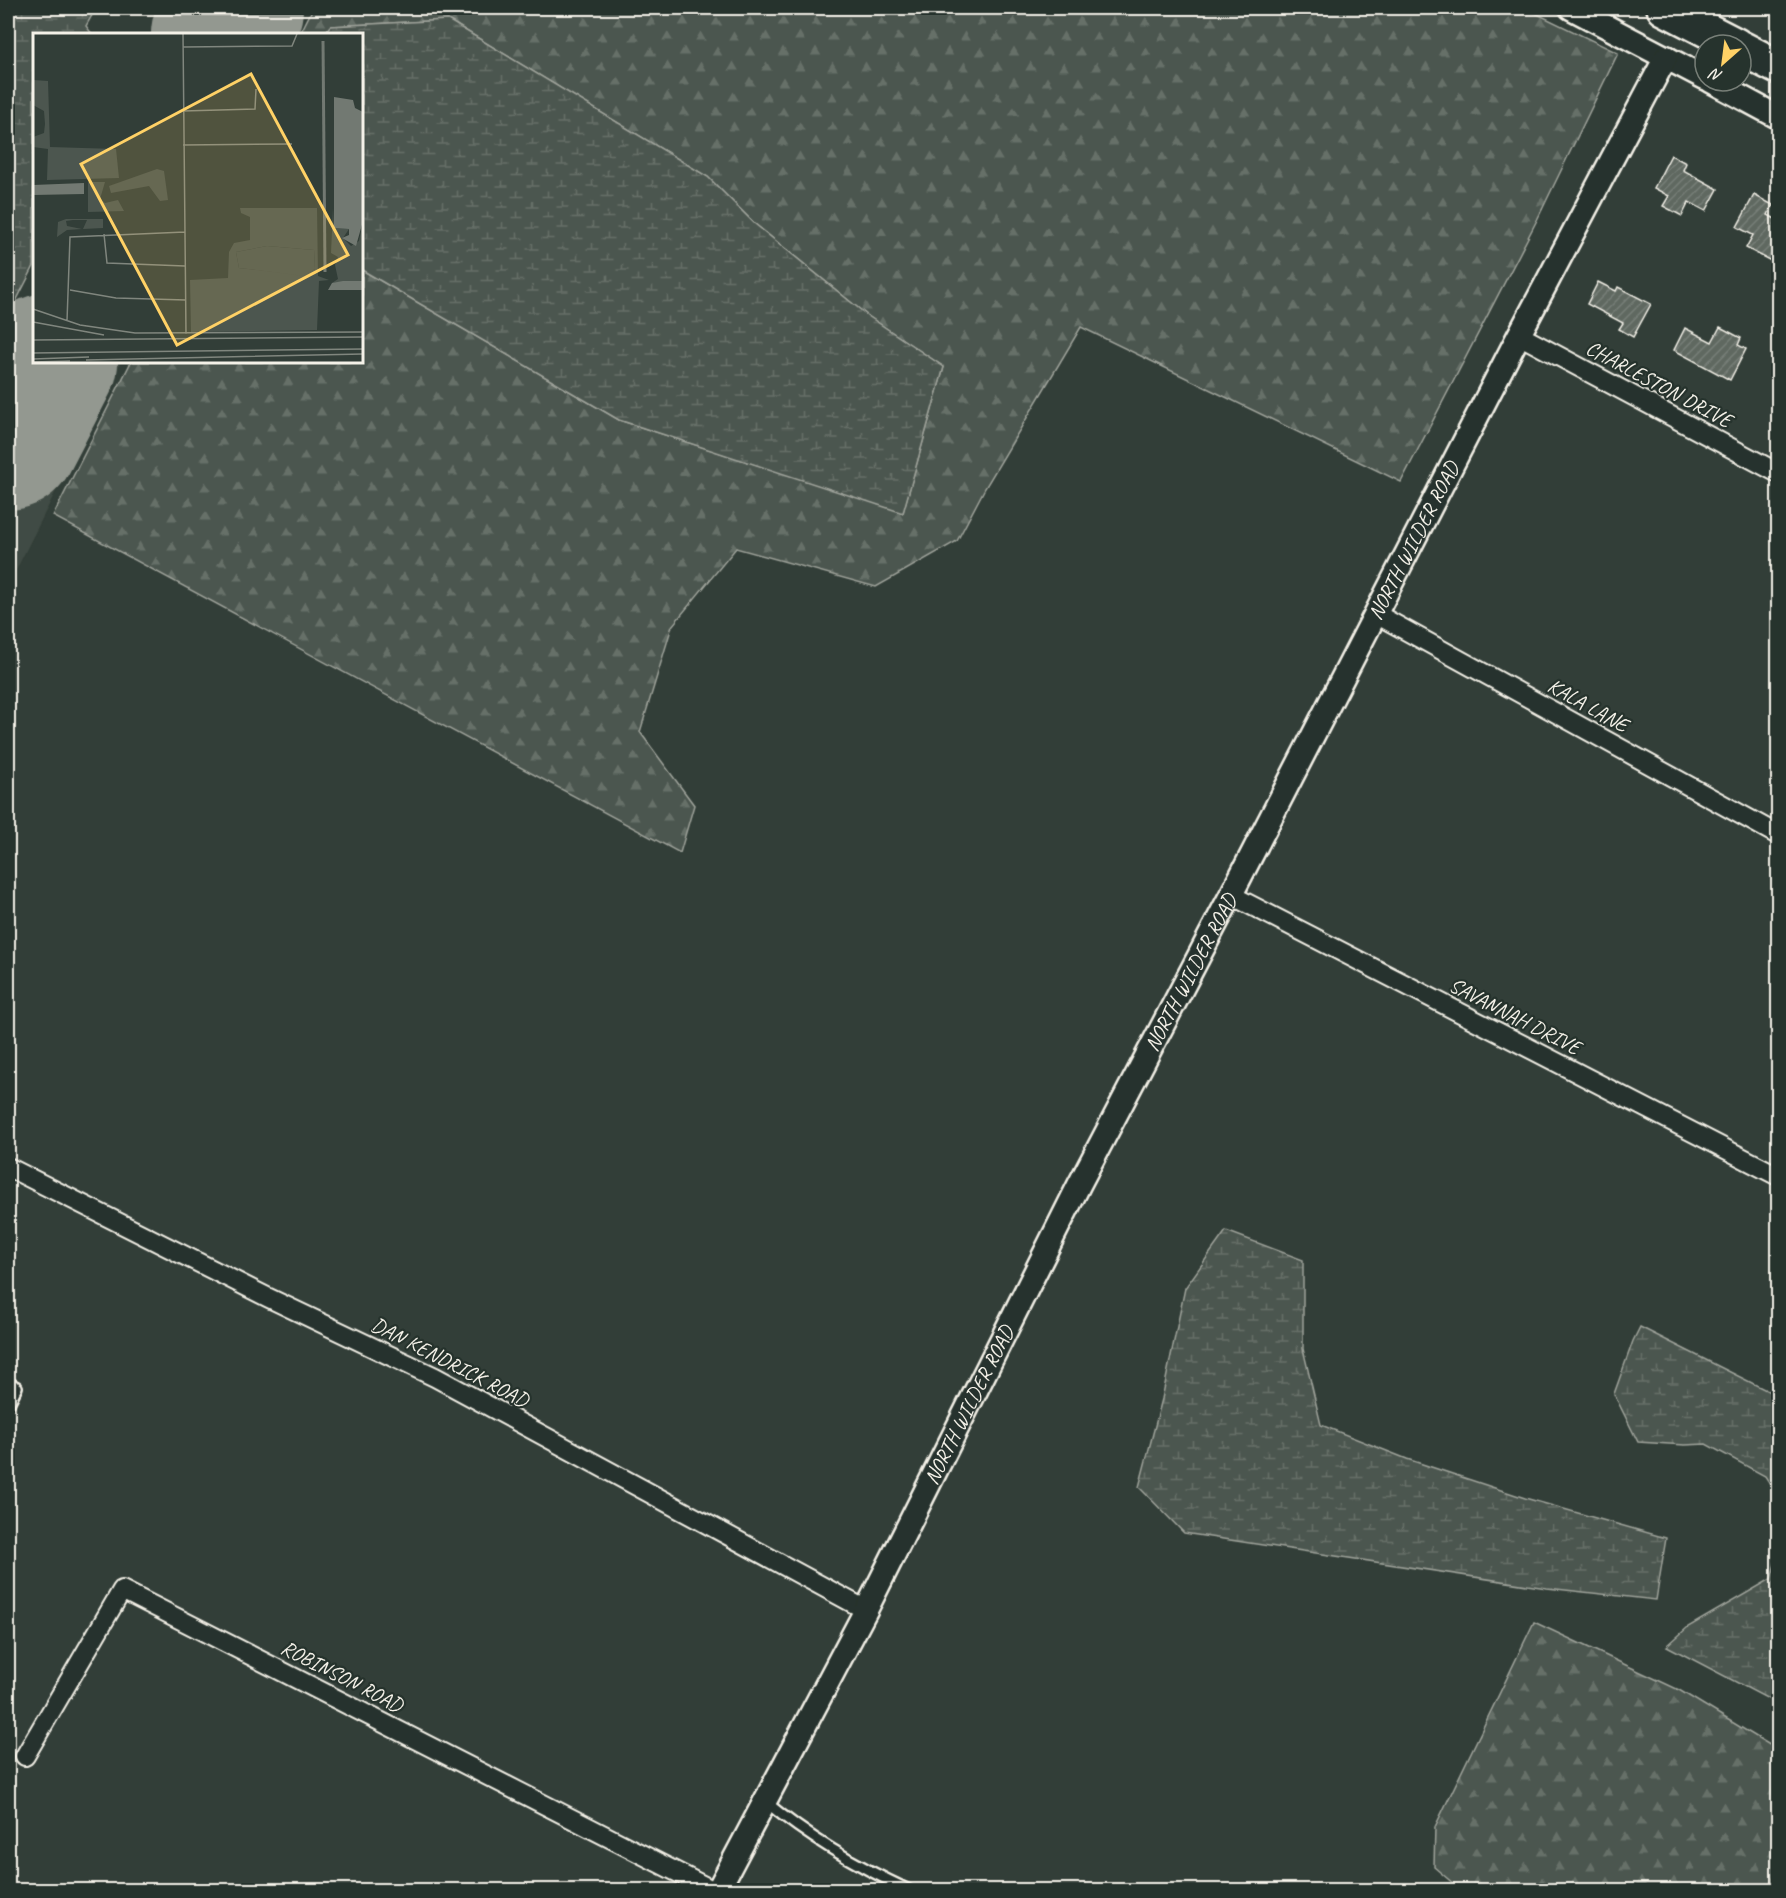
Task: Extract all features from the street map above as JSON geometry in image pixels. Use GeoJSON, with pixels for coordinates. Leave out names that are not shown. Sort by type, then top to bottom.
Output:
{"type":"FeatureCollection","features":[{"type":"Feature","properties":{"kind":"highway"},"geometry":{"type":"LineString","coordinates":[[1664,8],[1713,33]]}},
{"type":"Feature","properties":{"kind":"highway"},"geometry":{"type":"LineString","coordinates":[[1753,54],[1779,68]]}},
{"type":"Feature","properties":{"kind":"street"},"geometry":{"type":"LineString","coordinates":[[1571,8],[1693,72]]}},
{"type":"Feature","properties":{"kind":"street","name":"NORTH WILDER ROAD"},"geometry":{"type":"LineString","coordinates":[[718,1890],[866,1610],[1079,1185],[1519,335],[1666,57]]}},
{"type":"Feature","properties":{"kind":"street"},"geometry":{"type":"LineString","coordinates":[[1734,93],[1779,117]]}},
{"type":"Feature","properties":{"kind":"street","name":"CHARLESTON DRIVE"},"geometry":{"type":"LineString","coordinates":[[1519,335],[1779,473]]}},
{"type":"Feature","properties":{"kind":"street","name":"KALA LANE"},"geometry":{"type":"LineString","coordinates":[[1376,614],[1779,835]]}},
{"type":"Feature","properties":{"kind":"street","name":"SAVANNAH DRIVE"},"geometry":{"type":"LineString","coordinates":[[1231,895],[1779,1176]]}},
{"type":"Feature","properties":{"kind":"street","name":"DAN KENDRICK ROAD"},"geometry":{"type":"LineString","coordinates":[[8,1167],[259,1293],[435,1377],[866,1610]]}},
{"type":"Feature","properties":{"kind":"street","name":"ROBINSON ROAD"},"geometry":{"type":"LineString","coordinates":[[25,1756],[123,1590],[712,1890]]}},
{"type":"Feature","properties":{"kind":"lane"},"geometry":{"type":"LineString","coordinates":[[8,1382],[17,1387],[8,1405]]}},
{"type":"Feature","properties":{"kind":"lane"},"geometry":{"type":"LineString","coordinates":[[765,1802],[823,1844],[909,1890]]}},
{"type":"Feature","properties":{"kind":"shaded area"},"geometry":{"type":"Polygon","coordinates":[[[200,8],[303,8],[290,33],[187,33],[200,8]]]}},
{"type":"Feature","properties":{"kind":"shaded area"},"geometry":{"type":"Polygon","coordinates":[[[33,309],[33,363],[120,363],[8,586],[8,353],[33,309]]]}},
{"type":"Feature","properties":{"kind":"green space"},"geometry":{"type":"Polygon","coordinates":[[[8,8],[96,8],[86,26],[91,33],[33,33],[33,268],[8,317],[8,8]]]}},
{"type":"Feature","properties":{"kind":"green space"},"geometry":{"type":"Polygon","coordinates":[[[313,8],[1525,8],[1618,53],[1537,220],[1401,482],[1081,327],[985,488],[957,541],[876,587],[736,548],[672,626],[640,732],[694,805],[680,853],[53,516],[130,363],[363,363],[363,271],[619,420],[903,512],[944,367],[868,316],[755,224],[708,177],[448,20],[331,26],[325,33],[300,33],[313,8]]]}},
{"type":"Feature","properties":{"kind":"green space"},"geometry":{"type":"Polygon","coordinates":[[[448,20],[708,177],[755,224],[868,316],[944,367],[903,513],[619,420],[363,271],[363,33],[325,33],[330,26],[448,20]]]}},
{"type":"Feature","properties":{"kind":"green space"},"geometry":{"type":"Polygon","coordinates":[[[1226,1231],[1303,1260],[1303,1349],[1321,1425],[1407,1459],[1525,1498],[1666,1538],[1656,1600],[1547,1588],[1184,1533],[1139,1487],[1162,1399],[1185,1288],[1226,1231]]]}},
{"type":"Feature","properties":{"kind":"green space"},"geometry":{"type":"Polygon","coordinates":[[[1640,1327],[1778,1396],[1778,1496],[1765,1476],[1706,1444],[1638,1442],[1614,1394],[1640,1327]]]}},
{"type":"Feature","properties":{"kind":"green space"},"geometry":{"type":"Polygon","coordinates":[[[1778,1553],[1778,1704],[1667,1646],[1688,1627],[1771,1579],[1778,1553]]]}},
{"type":"Feature","properties":{"kind":"green space"},"geometry":{"type":"Polygon","coordinates":[[[1534,1622],[1679,1690],[1778,1750],[1778,1890],[1461,1890],[1434,1867],[1435,1827],[1534,1622]]]}},
{"type":"Feature","properties":{"kind":"building"},"geometry":{"type":"Polygon","coordinates":[[[1671,155],[1686,163],[1683,170],[1718,189],[1706,211],[1689,202],[1682,216],[1663,206],[1669,196],[1654,188],[1671,155]]]}},
{"type":"Feature","properties":{"kind":"building"},"geometry":{"type":"Polygon","coordinates":[[[1754,195],[1773,205],[1768,215],[1779,221],[1779,247],[1771,261],[1746,248],[1753,235],[1737,227],[1754,195]]]}},
{"type":"Feature","properties":{"kind":"building"},"geometry":{"type":"Polygon","coordinates":[[[1598,282],[1616,291],[1618,287],[1651,304],[1633,337],[1619,329],[1623,323],[1587,304],[1598,282]]]}},
{"type":"Feature","properties":{"kind":"building"},"geometry":{"type":"Polygon","coordinates":[[[1720,327],[1741,338],[1738,345],[1746,349],[1730,380],[1674,350],[1685,328],[1712,342],[1720,327]]]}},
{"type":"Feature","properties":{"kind":"runway"},"geometry":{"type":"LineString","coordinates":[[221,33],[234,8]]}},
{"type":"Feature","properties":{"kind":"runway"},"geometry":{"type":"LineString","coordinates":[[8,441],[48,363]]}}]}
